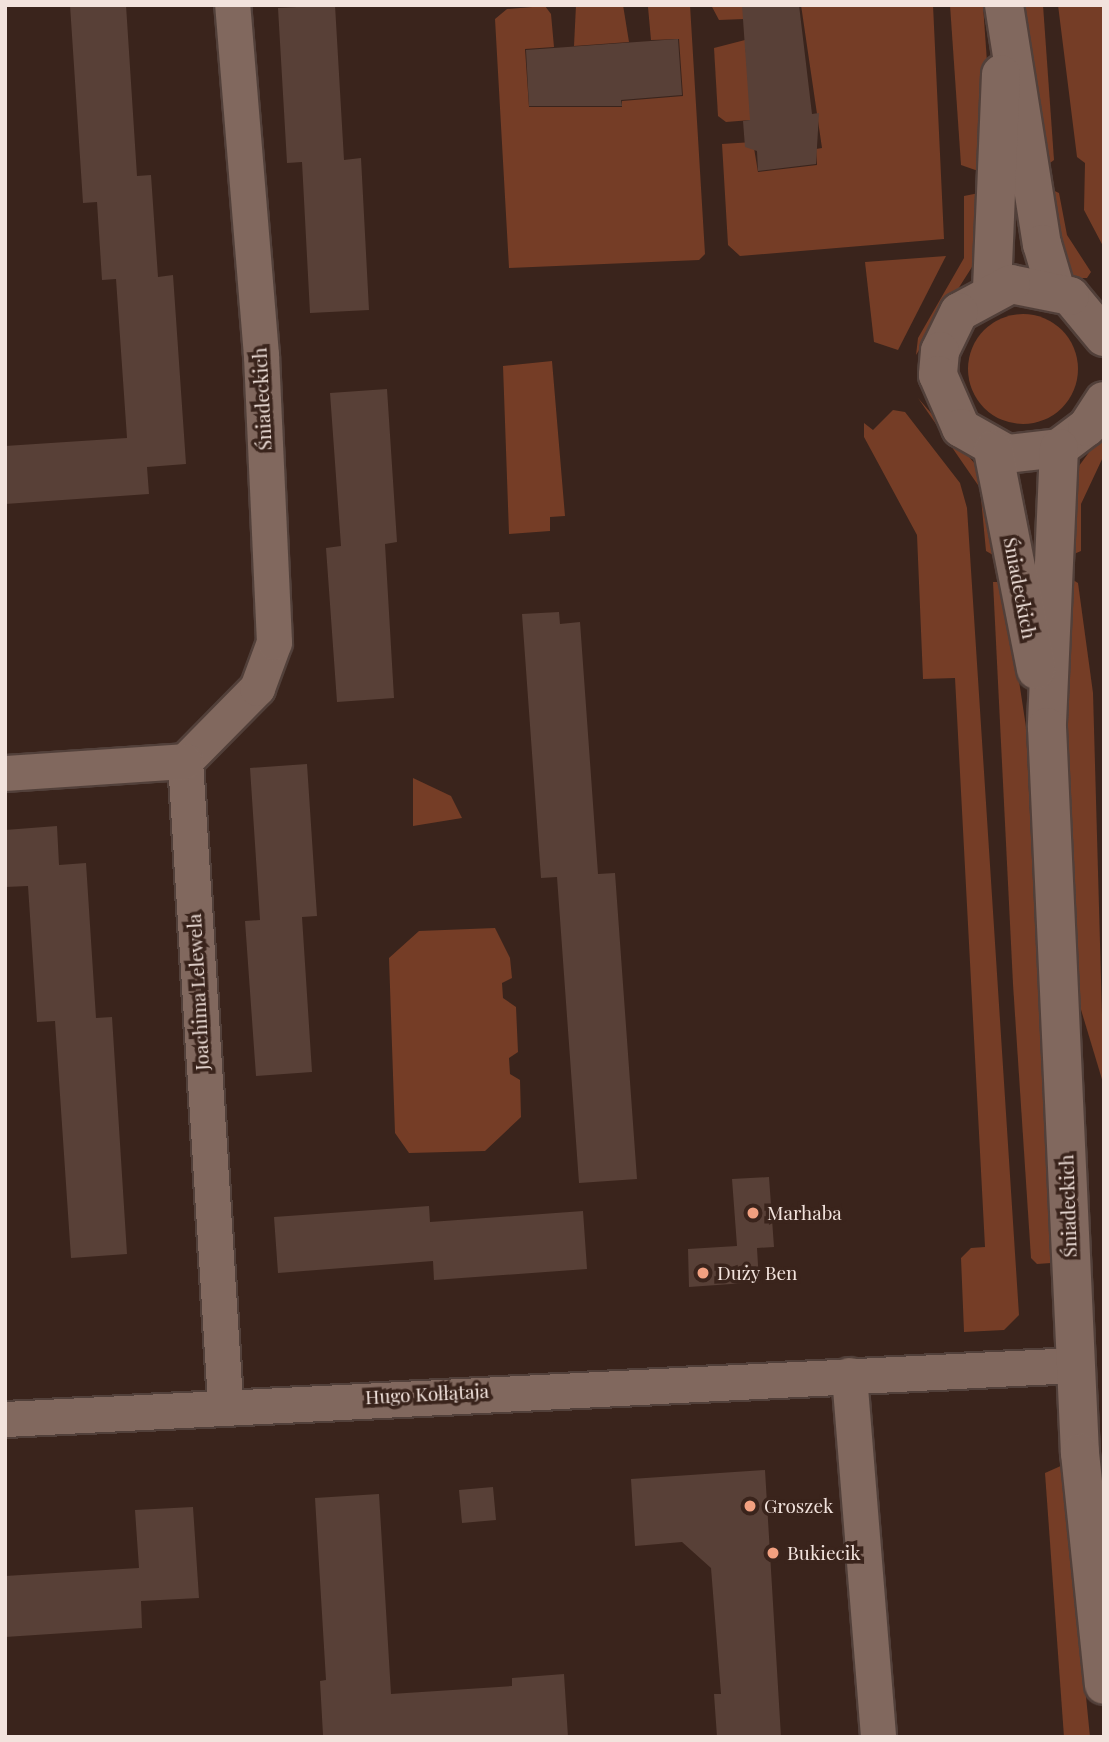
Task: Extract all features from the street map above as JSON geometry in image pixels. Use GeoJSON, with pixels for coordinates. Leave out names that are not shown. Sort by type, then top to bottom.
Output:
{"type":"FeatureCollection","features":[{"type":"Feature","properties":{"kind":"street","name":"Śniadeckich"},"geometry":{"type":"LineString","coordinates":[[185,761],[257,688],[274,642],[261,355],[232,5]]}},
{"type":"Feature","properties":{"kind":"street"},"geometry":{"type":"LineString","coordinates":[[1005,11],[1042,244],[1055,288]]}},
{"type":"Feature","properties":{"kind":"street"},"geometry":{"type":"LineString","coordinates":[[992,289],[1005,11]]}},
{"type":"Feature","properties":{"kind":"street"},"geometry":{"type":"LineString","coordinates":[[1103,333],[1084,307],[1055,288],[1031,283],[992,289],[947,329],[938,375],[961,428],[993,450],[1026,455],[1059,448],[1087,427],[1104,401]]}},
{"type":"Feature","properties":{"kind":"street","name":"Śniadeckich"},"geometry":{"type":"LineString","coordinates":[[1059,448],[1047,727],[1076,1364],[1104,1685]]}},
{"type":"Feature","properties":{"kind":"street","name":"Śniadeckich"},"geometry":{"type":"LineString","coordinates":[[993,450],[1047,727]]}},
{"type":"Feature","properties":{"kind":"street"},"geometry":{"type":"LineString","coordinates":[[5,773],[185,761]]}},
{"type":"Feature","properties":{"kind":"street","name":"Joachima Lelewela"},"geometry":{"type":"LineString","coordinates":[[185,761],[225,1404]]}},
{"type":"Feature","properties":{"kind":"street","name":"Hugo Kołłątaja"},"geometry":{"type":"LineString","coordinates":[[5,1419],[225,1404],[1076,1364]]}},
{"type":"Feature","properties":{"kind":"street"},"geometry":{"type":"LineString","coordinates":[[849,1375],[877,1737]]}},
{"type":"Feature","properties":{"kind":"shaded area"},"geometry":{"type":"Polygon","coordinates":[[[576,5],[623,5],[629,42],[574,46],[576,5]]]}},
{"type":"Feature","properties":{"kind":"shaded area"},"geometry":{"type":"Polygon","coordinates":[[[690,5],[705,254],[699,260],[509,268],[495,19],[507,9],[545,6],[551,14],[554,47],[525,49],[529,107],[622,107],[622,101],[683,96],[679,39],[651,40],[648,7],[690,5]]]}},
{"type":"Feature","properties":{"kind":"shaded area"},"geometry":{"type":"Polygon","coordinates":[[[711,5],[743,5],[744,19],[719,20],[711,5]]]}},
{"type":"Feature","properties":{"kind":"shaded area"},"geometry":{"type":"Polygon","coordinates":[[[801,5],[933,5],[944,239],[740,256],[728,245],[722,144],[753,142],[758,172],[817,165],[816,149],[822,148],[801,5]]]}},
{"type":"Feature","properties":{"kind":"shaded area"},"geometry":{"type":"Polygon","coordinates":[[[950,5],[983,5],[988,76],[981,172],[961,165],[950,5]]]}},
{"type":"Feature","properties":{"kind":"shaded area"},"geometry":{"type":"Polygon","coordinates":[[[1025,5],[1043,5],[1054,160],[1046,166],[1025,5]]]}},
{"type":"Feature","properties":{"kind":"shaded area"},"geometry":{"type":"Polygon","coordinates":[[[1058,5],[1104,5],[1104,248],[1084,210],[1085,163],[1077,157],[1058,5]]]}},
{"type":"Feature","properties":{"kind":"shaded area"},"geometry":{"type":"Polygon","coordinates":[[[745,40],[751,120],[726,122],[718,116],[714,48],[745,40]]]}},
{"type":"Feature","properties":{"kind":"shaded area"},"geometry":{"type":"Polygon","coordinates":[[[1048,188],[1059,193],[1067,235],[1091,272],[1087,278],[1075,278],[1060,256],[1048,188]]]}},
{"type":"Feature","properties":{"kind":"shaded area"},"geometry":{"type":"Polygon","coordinates":[[[984,192],[972,267],[916,355],[918,338],[964,258],[964,196],[984,192]]]}},
{"type":"Feature","properties":{"kind":"shaded area"},"geometry":{"type":"Polygon","coordinates":[[[946,256],[898,350],[874,342],[865,262],[946,256]]]}},
{"type":"Feature","properties":{"kind":"shaded area"},"geometry":{"type":"Polygon","coordinates":[[[1023,314],[1044,318],[1062,330],[1074,348],[1078,369],[1074,390],[1062,408],[1044,420],[1023,424],[1002,420],[984,408],[972,390],[968,369],[972,348],[984,330],[1002,318],[1023,314]]]}},
{"type":"Feature","properties":{"kind":"shaded area"},"geometry":{"type":"Polygon","coordinates":[[[552,361],[565,516],[550,517],[550,531],[509,534],[503,366],[552,361]]]}},
{"type":"Feature","properties":{"kind":"shaded area"},"geometry":{"type":"Polygon","coordinates":[[[918,398],[976,465],[1002,560],[986,551],[980,488],[918,398]]]}},
{"type":"Feature","properties":{"kind":"shaded area"},"geometry":{"type":"Polygon","coordinates":[[[893,410],[905,412],[960,483],[967,508],[1019,1315],[1004,1330],[964,1332],[961,1258],[971,1248],[985,1247],[955,678],[923,679],[917,535],[864,437],[864,423],[873,430],[893,410]]]}},
{"type":"Feature","properties":{"kind":"shaded area"},"geometry":{"type":"Polygon","coordinates":[[[1104,432],[1104,455],[1081,504],[1081,551],[1067,557],[1073,474],[1104,432]]]}},
{"type":"Feature","properties":{"kind":"shaded area"},"geometry":{"type":"Polygon","coordinates":[[[1068,577],[1078,583],[1093,693],[1104,1086],[1079,1003],[1064,665],[1068,577]]]}},
{"type":"Feature","properties":{"kind":"shaded area"},"geometry":{"type":"Polygon","coordinates":[[[993,582],[1004,582],[1026,727],[1051,1263],[1037,1264],[1031,1258],[1013,984],[993,582]]]}},
{"type":"Feature","properties":{"kind":"shaded area"},"geometry":{"type":"Polygon","coordinates":[[[413,778],[451,796],[462,818],[413,826],[413,778]]]}},
{"type":"Feature","properties":{"kind":"shaded area"},"geometry":{"type":"Polygon","coordinates":[[[495,928],[510,958],[512,978],[502,983],[503,998],[516,1007],[518,1052],[509,1058],[510,1074],[520,1080],[521,1117],[485,1151],[409,1153],[395,1133],[389,958],[419,931],[495,928]]]}},
{"type":"Feature","properties":{"kind":"shaded area"},"geometry":{"type":"Polygon","coordinates":[[[1063,1465],[1090,1737],[1064,1737],[1045,1473],[1063,1465]]]}},
{"type":"Feature","properties":{"kind":"building"},"geometry":{"type":"Polygon","coordinates":[[[70,5],[126,5],[137,176],[151,175],[158,277],[173,275],[186,464],[147,467],[149,494],[5,504],[5,446],[127,438],[116,279],[102,280],[97,202],[83,203],[70,5]]]}},
{"type":"Feature","properties":{"kind":"building"},"geometry":{"type":"Polygon","coordinates":[[[335,5],[344,160],[361,158],[369,310],[310,313],[302,162],[287,163],[278,8],[335,5]]]}},
{"type":"Feature","properties":{"kind":"building"},"geometry":{"type":"Polygon","coordinates":[[[742,5],[799,5],[812,114],[819,113],[816,164],[758,171],[757,151],[745,147],[743,121],[750,120],[742,5]]]}},
{"type":"Feature","properties":{"kind":"building"},"geometry":{"type":"Polygon","coordinates":[[[678,39],[682,95],[621,100],[622,106],[529,106],[526,50],[678,39]]]}},
{"type":"Feature","properties":{"kind":"building"},"geometry":{"type":"Polygon","coordinates":[[[387,389],[397,542],[385,544],[394,698],[337,702],[326,548],[341,546],[330,393],[387,389]]]}},
{"type":"Feature","properties":{"kind":"building"},"geometry":{"type":"Polygon","coordinates":[[[559,612],[560,624],[580,622],[598,874],[615,873],[637,1179],[579,1183],[557,877],[541,878],[522,614],[559,612]]]}},
{"type":"Feature","properties":{"kind":"building"},"geometry":{"type":"Polygon","coordinates":[[[307,764],[317,916],[302,917],[312,1072],[256,1076],[245,921],[260,920],[250,768],[307,764]]]}},
{"type":"Feature","properties":{"kind":"building"},"geometry":{"type":"Polygon","coordinates":[[[57,826],[59,865],[86,863],[96,1018],[112,1017],[127,1254],[71,1258],[55,1021],[37,1022],[28,886],[5,887],[5,830],[57,826]]]}},
{"type":"Feature","properties":{"kind":"building"},"geometry":{"type":"Polygon","coordinates":[[[769,1177],[774,1247],[757,1248],[759,1282],[689,1287],[688,1249],[737,1246],[732,1179],[769,1177]]]}},
{"type":"Feature","properties":{"kind":"building"},"geometry":{"type":"Polygon","coordinates":[[[429,1206],[430,1222],[583,1211],[587,1269],[434,1280],[433,1261],[278,1273],[274,1217],[429,1206]]]}},
{"type":"Feature","properties":{"kind":"building"},"geometry":{"type":"Polygon","coordinates":[[[765,1470],[781,1737],[717,1737],[714,1694],[721,1694],[711,1568],[682,1542],[635,1546],[631,1479],[765,1470]]]}},
{"type":"Feature","properties":{"kind":"building"},"geometry":{"type":"Polygon","coordinates":[[[493,1487],[496,1520],[462,1523],[459,1490],[493,1487]]]}},
{"type":"Feature","properties":{"kind":"building"},"geometry":{"type":"Polygon","coordinates":[[[379,1494],[391,1694],[512,1686],[512,1678],[564,1674],[568,1737],[323,1735],[320,1681],[326,1680],[315,1498],[379,1494]]]}},
{"type":"Feature","properties":{"kind":"building"},"geometry":{"type":"Polygon","coordinates":[[[193,1507],[199,1598],[141,1601],[142,1628],[5,1637],[5,1576],[139,1568],[135,1510],[193,1507]]]}},
{"type":"Feature","properties":{"kind":"place","name":"Marhaba"},"geometry":{"type":"Point","coordinates":[753,1213]}},
{"type":"Feature","properties":{"kind":"place","name":"Duży Ben"},"geometry":{"type":"Point","coordinates":[703,1273]}},
{"type":"Feature","properties":{"kind":"place","name":"Groszek"},"geometry":{"type":"Point","coordinates":[750,1506]}},
{"type":"Feature","properties":{"kind":"place","name":"Bukiecik"},"geometry":{"type":"Point","coordinates":[773,1553]}}]}
